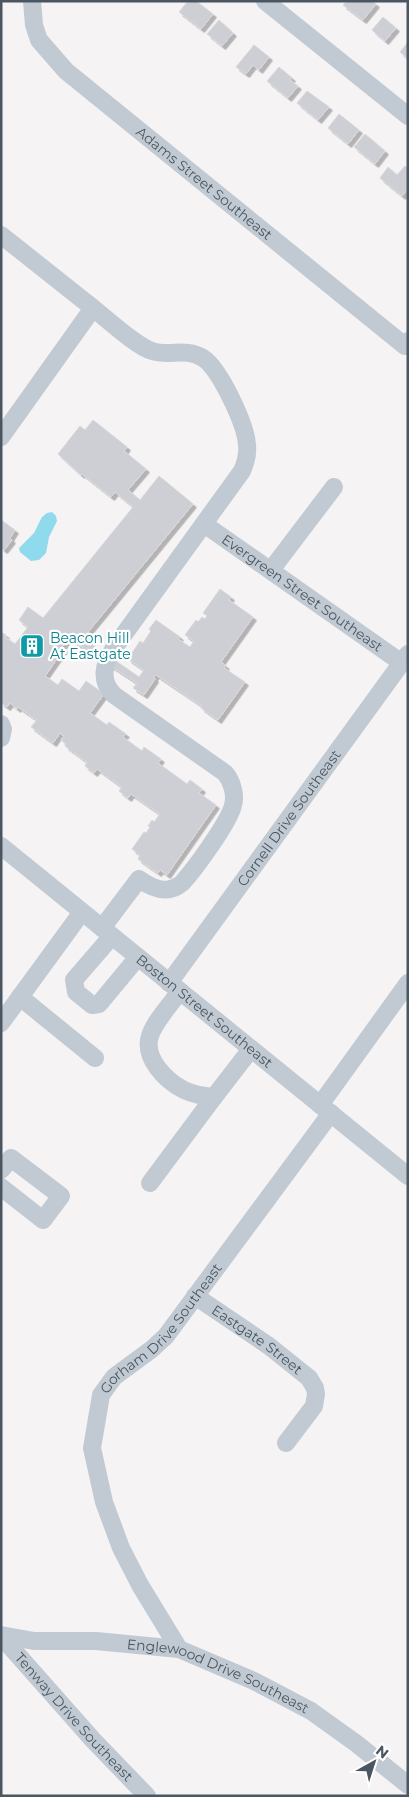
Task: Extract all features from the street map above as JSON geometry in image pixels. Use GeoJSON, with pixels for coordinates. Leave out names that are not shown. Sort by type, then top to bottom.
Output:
{"type":"FeatureCollection","features":[{"type":"Feature","properties":{"kind":"street","name":"Adams Street Southeast"},"geometry":{"type":"LineString","coordinates":[[32,1],[34,25],[39,40],[66,72],[332,288],[406,343]]}},
{"type":"Feature","properties":{"kind":"street"},"geometry":{"type":"LineString","coordinates":[[264,1],[408,116]]}},
{"type":"Feature","properties":{"kind":"street"},"geometry":{"type":"LineString","coordinates":[[1,235],[145,348],[161,353],[191,353],[204,359],[219,375],[245,431],[247,455],[238,476],[114,648],[104,666],[104,676],[108,687],[114,695],[225,772],[233,788],[233,806],[226,821],[182,883],[172,890],[161,890],[150,887],[139,879],[107,932],[74,980],[76,992],[92,1005],[100,1004],[138,957]]}},
{"type":"Feature","properties":{"kind":"street"},"geometry":{"type":"LineString","coordinates":[[1,437],[93,308]]}},
{"type":"Feature","properties":{"kind":"street"},"geometry":{"type":"LineString","coordinates":[[271,570],[334,487]]}},
{"type":"Feature","properties":{"kind":"street","name":"Evergreen Street Southeast"},"geometry":{"type":"LineString","coordinates":[[204,524],[405,658]]}},
{"type":"Feature","properties":{"kind":"street","name":"Cornell Drive Southeast"},"geometry":{"type":"LineString","coordinates":[[214,1097],[198,1095],[184,1090],[157,1067],[150,1055],[148,1045],[150,1035],[175,987],[405,658]]}},
{"type":"Feature","properties":{"kind":"street"},"geometry":{"type":"LineString","coordinates":[[1,724],[3,729],[1,738]]}},
{"type":"Feature","properties":{"kind":"street","name":"Boston Street Southeast"},"geometry":{"type":"LineString","coordinates":[[1,846],[408,1176]]}},
{"type":"Feature","properties":{"kind":"street"},"geometry":{"type":"LineString","coordinates":[[1,1023],[82,912]]}},
{"type":"Feature","properties":{"kind":"street","name":"Gorham Drive Southeast"},"geometry":{"type":"LineString","coordinates":[[179,1649],[140,1585],[121,1548],[104,1502],[92,1448],[101,1394],[114,1377],[152,1349],[166,1336],[325,1109],[408,983]]}},
{"type":"Feature","properties":{"kind":"street"},"geometry":{"type":"LineString","coordinates":[[20,997],[95,1058]]}},
{"type":"Feature","properties":{"kind":"street"},"geometry":{"type":"LineString","coordinates":[[150,1183],[251,1049]]}},
{"type":"Feature","properties":{"kind":"street"},"geometry":{"type":"LineString","coordinates":[[1,1170],[11,1158],[61,1196],[44,1220],[1,1187]]}},
{"type":"Feature","properties":{"kind":"street","name":"Eastgate Street"},"geometry":{"type":"LineString","coordinates":[[195,1296],[269,1346],[309,1378],[315,1388],[314,1406],[286,1444]]}},
{"type":"Feature","properties":{"kind":"street","name":"Englewood Drive Southeast"},"geometry":{"type":"LineString","coordinates":[[1,1636],[34,1641],[96,1641],[179,1649],[236,1673],[311,1711],[357,1744],[408,1785]]}},
{"type":"Feature","properties":{"kind":"street","name":"Tenway Drive Southeast"},"geometry":{"type":"LineString","coordinates":[[1,1636],[93,1740],[147,1796]]}},
{"type":"Feature","properties":{"kind":"water"},"geometry":{"type":"Polygon","coordinates":[[[52,512],[56,516],[57,521],[49,537],[46,553],[39,560],[31,561],[20,552],[19,548],[34,533],[42,517],[52,512]]]}},
{"type":"Feature","properties":{"kind":"building"},"geometry":{"type":"Polygon","coordinates":[[[188,1],[196,1],[213,14],[201,29],[179,12],[188,1]]]}},
{"type":"Feature","properties":{"kind":"building"},"geometry":{"type":"Polygon","coordinates":[[[347,1],[372,1],[376,4],[363,20],[343,5],[347,1]]]}},
{"type":"Feature","properties":{"kind":"building"},"geometry":{"type":"Polygon","coordinates":[[[383,17],[396,28],[385,41],[372,30],[383,17]]]}},
{"type":"Feature","properties":{"kind":"building"},"geometry":{"type":"Polygon","coordinates":[[[219,20],[233,33],[222,46],[207,34],[219,20]]]}},
{"type":"Feature","properties":{"kind":"building"},"geometry":{"type":"Polygon","coordinates":[[[408,42],[408,59],[400,52],[408,42]]]}},
{"type":"Feature","properties":{"kind":"building"},"geometry":{"type":"Polygon","coordinates":[[[254,45],[269,57],[259,70],[253,65],[246,74],[236,67],[254,45]]]}},
{"type":"Feature","properties":{"kind":"building"},"geometry":{"type":"Polygon","coordinates":[[[279,67],[298,86],[288,98],[267,81],[279,67]]]}},
{"type":"Feature","properties":{"kind":"building"},"geometry":{"type":"Polygon","coordinates":[[[307,91],[329,107],[318,120],[297,103],[307,91]]]}},
{"type":"Feature","properties":{"kind":"building"},"geometry":{"type":"Polygon","coordinates":[[[339,114],[359,130],[348,144],[328,128],[339,114]]]}},
{"type":"Feature","properties":{"kind":"building"},"geometry":{"type":"Polygon","coordinates":[[[365,134],[385,151],[375,164],[354,147],[365,134]]]}},
{"type":"Feature","properties":{"kind":"building"},"geometry":{"type":"Polygon","coordinates":[[[405,166],[408,168],[408,189],[402,196],[380,178],[388,167],[397,175],[405,166]]]}},
{"type":"Feature","properties":{"kind":"building","name":"Beacon Hill At Eastgate"},"geometry":{"type":"Polygon","coordinates":[[[93,420],[127,447],[124,451],[146,469],[128,490],[140,500],[159,476],[193,504],[84,637],[80,636],[139,677],[144,670],[128,659],[140,641],[143,643],[151,631],[149,629],[156,620],[180,637],[178,639],[190,647],[194,641],[185,635],[196,620],[198,622],[202,617],[205,619],[207,616],[203,613],[220,589],[231,597],[229,600],[253,617],[221,662],[226,666],[224,668],[245,682],[218,720],[201,708],[202,706],[156,675],[144,695],[133,688],[137,683],[68,638],[62,647],[64,649],[45,676],[58,685],[62,679],[79,691],[86,681],[104,694],[90,713],[107,725],[109,722],[126,734],[123,737],[142,751],[144,747],[161,759],[158,763],[187,784],[190,780],[202,789],[199,793],[216,805],[167,875],[160,870],[158,873],[138,859],[140,855],[132,849],[144,832],[146,833],[152,820],[154,822],[160,814],[131,794],[128,798],[119,791],[122,787],[97,769],[94,773],[85,766],[87,762],[65,746],[66,744],[61,740],[64,736],[60,733],[53,743],[31,727],[37,720],[10,703],[7,707],[1,703],[1,632],[15,644],[28,627],[19,620],[28,607],[43,618],[133,507],[115,492],[111,497],[81,475],[58,454],[80,426],[85,430],[93,420]]]}},
{"type":"Feature","properties":{"kind":"building"},"geometry":{"type":"Polygon","coordinates":[[[1,520],[15,530],[10,538],[12,540],[4,550],[1,548],[1,520]]]}},
{"type":"Feature","properties":{"kind":"place","name":"Beacon Hill At Eastgate"},"geometry":{"type":"Point","coordinates":[32,646]}}]}
